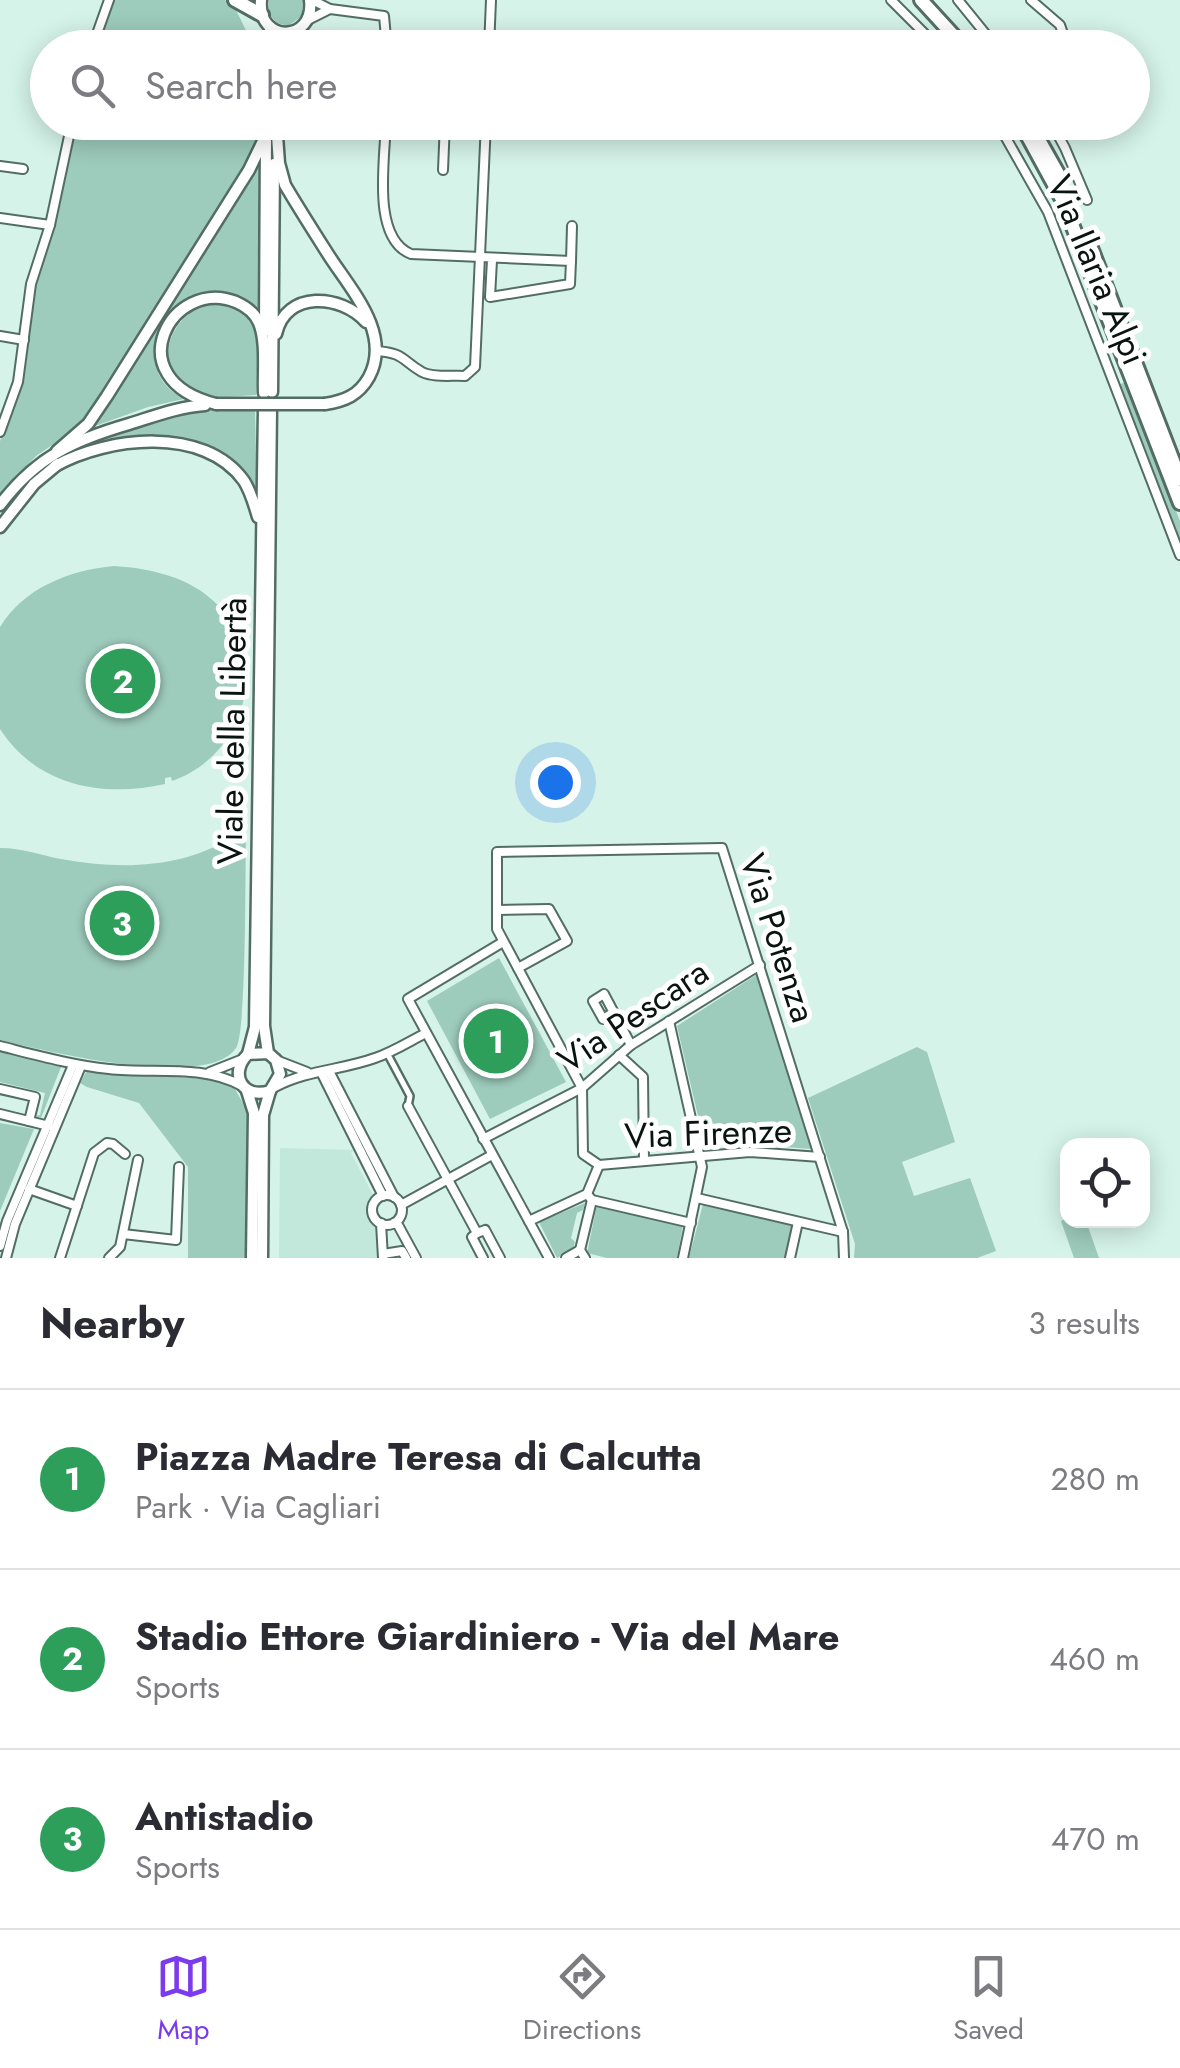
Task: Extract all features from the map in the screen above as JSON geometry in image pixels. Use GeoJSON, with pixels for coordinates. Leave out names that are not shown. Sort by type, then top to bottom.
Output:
{"type":"FeatureCollection","features":[{"type":"Feature","properties":{"kind":"highway"},"geometry":{"type":"LineString","coordinates":[[235,0],[266,21]]}},
{"type":"Feature","properties":{"kind":"highway"},"geometry":{"type":"LineString","coordinates":[[921,0],[948,30]]}},
{"type":"Feature","properties":{"kind":"highway"},"geometry":{"type":"LineString","coordinates":[[932,0],[960,30]]}},
{"type":"Feature","properties":{"kind":"highway"},"geometry":{"type":"LineString","coordinates":[[1030,140],[1063,201],[1180,504]]}},
{"type":"Feature","properties":{"kind":"highway"},"geometry":{"type":"LineString","coordinates":[[1039,140],[1071,200],[1180,479]]}},
{"type":"Feature","properties":{"kind":"main road"},"geometry":{"type":"LineString","coordinates":[[262,0],[268,30]]}},
{"type":"Feature","properties":{"kind":"main road"},"geometry":{"type":"LineString","coordinates":[[296,30],[306,22],[311,0]]}},
{"type":"Feature","properties":{"kind":"main road"},"geometry":{"type":"LineString","coordinates":[[266,21],[278,30]]}},
{"type":"Feature","properties":{"kind":"main road"},"geometry":{"type":"LineString","coordinates":[[0,505],[88,424],[249,170],[263,140]]}},
{"type":"Feature","properties":{"kind":"main road"},"geometry":{"type":"LineString","coordinates":[[266,140],[268,393]]}},
{"type":"Feature","properties":{"kind":"main road"},"geometry":{"type":"LineString","coordinates":[[268,393],[275,140]]}},
{"type":"Feature","properties":{"kind":"main road"},"geometry":{"type":"LineString","coordinates":[[57,451],[82,437],[183,407],[325,404],[357,392],[370,375],[376,351],[374,335],[362,306],[285,185],[277,140]]}},
{"type":"Feature","properties":{"kind":"main road"},"geometry":{"type":"LineString","coordinates":[[216,404],[179,390],[167,376],[161,353],[166,328],[176,314],[206,298],[232,300],[257,318],[268,393]]}},
{"type":"Feature","properties":{"kind":"main road"},"geometry":{"type":"LineString","coordinates":[[268,393],[278,326],[294,308],[323,300],[340,303],[362,316],[374,335]]}},
{"type":"Feature","properties":{"kind":"main road","name":"Viale della Libertà"},"geometry":{"type":"LineString","coordinates":[[252,1258],[254,1113],[237,1072],[255,1026],[262,539],[268,408],[264,1026],[280,1074],[264,1115],[262,1258]]}},
{"type":"Feature","properties":{"kind":"main road"},"geometry":{"type":"LineString","coordinates":[[56,466],[128,424]]}},
{"type":"Feature","properties":{"kind":"main road"},"geometry":{"type":"LineString","coordinates":[[0,527],[29,480],[90,449],[126,442],[160,442],[204,452],[227,464],[244,482],[254,501],[262,539]]}},
{"type":"Feature","properties":{"kind":"main road"},"geometry":{"type":"LineString","coordinates":[[245,1056],[272,1057]]}},
{"type":"Feature","properties":{"kind":"main road"},"geometry":{"type":"LineString","coordinates":[[245,1088],[258,1094],[272,1089]]}},
{"type":"Feature","properties":{"kind":"street"},"geometry":{"type":"LineString","coordinates":[[98,30],[109,0]]}},
{"type":"Feature","properties":{"kind":"street"},"geometry":{"type":"LineString","coordinates":[[311,0],[330,9],[384,16],[385,30]]}},
{"type":"Feature","properties":{"kind":"street"},"geometry":{"type":"LineString","coordinates":[[490,30],[491,0]]}},
{"type":"Feature","properties":{"kind":"street"},"geometry":{"type":"LineString","coordinates":[[892,0],[922,30]]}},
{"type":"Feature","properties":{"kind":"street"},"geometry":{"type":"LineString","coordinates":[[958,0],[983,30]]}},
{"type":"Feature","properties":{"kind":"street"},"geometry":{"type":"LineString","coordinates":[[1031,0],[1062,30]]}},
{"type":"Feature","properties":{"kind":"street"},"geometry":{"type":"LineString","coordinates":[[306,22],[316,13],[330,9]]}},
{"type":"Feature","properties":{"kind":"street"},"geometry":{"type":"LineString","coordinates":[[0,432],[18,382],[31,284],[50,225],[68,140]]}},
{"type":"Feature","properties":{"kind":"street"},"geometry":{"type":"LineString","coordinates":[[386,140],[384,218],[393,242],[411,254],[572,261]]}},
{"type":"Feature","properties":{"kind":"street"},"geometry":{"type":"LineString","coordinates":[[444,170],[445,140]]}},
{"type":"Feature","properties":{"kind":"street"},"geometry":{"type":"LineString","coordinates":[[376,351],[407,359],[427,374],[470,374],[475,366],[485,140]]}},
{"type":"Feature","properties":{"kind":"street","name":"Via Ilaria Alpi"},"geometry":{"type":"LineString","coordinates":[[1007,140],[1048,212],[1180,555]]}},
{"type":"Feature","properties":{"kind":"street"},"geometry":{"type":"LineString","coordinates":[[1061,140],[1087,200]]}},
{"type":"Feature","properties":{"kind":"street"},"geometry":{"type":"LineString","coordinates":[[0,166],[23,169]]}},
{"type":"Feature","properties":{"kind":"street"},"geometry":{"type":"LineString","coordinates":[[0,218],[50,225]]}},
{"type":"Feature","properties":{"kind":"street"},"geometry":{"type":"LineString","coordinates":[[490,297],[570,284],[572,226]]}},
{"type":"Feature","properties":{"kind":"street"},"geometry":{"type":"LineString","coordinates":[[489,310],[492,260]]}},
{"type":"Feature","properties":{"kind":"street"},"geometry":{"type":"LineString","coordinates":[[0,336],[24,340]]}},
{"type":"Feature","properties":{"kind":"street","name":"Via Potenza"},"geometry":{"type":"LineString","coordinates":[[497,910],[497,852],[722,848],[843,1232],[844,1258]]}},
{"type":"Feature","properties":{"kind":"street"},"geometry":{"type":"LineString","coordinates":[[518,968],[567,941],[549,909],[497,910],[497,929],[582,1088],[583,1154],[599,1165],[590,1197],[583,1254],[566,1258]]}},
{"type":"Feature","properties":{"kind":"street"},"geometry":{"type":"LineString","coordinates":[[503,942],[408,999],[549,1258]]}},
{"type":"Feature","properties":{"kind":"street","name":"Via Pescara"},"geometry":{"type":"LineString","coordinates":[[483,1138],[582,1088],[632,1045],[760,965]]}},
{"type":"Feature","properties":{"kind":"street"},"geometry":{"type":"LineString","coordinates":[[614,1012],[632,1045]]}},
{"type":"Feature","properties":{"kind":"street"},"geometry":{"type":"LineString","coordinates":[[670,1022],[702,1168],[682,1258]]}},
{"type":"Feature","properties":{"kind":"street"},"geometry":{"type":"LineString","coordinates":[[272,1089],[307,1072],[325,1071],[387,1052],[426,1033]]}},
{"type":"Feature","properties":{"kind":"street"},"geometry":{"type":"LineString","coordinates":[[0,1046],[77,1065],[208,1073],[245,1088]]}},
{"type":"Feature","properties":{"kind":"street"},"geometry":{"type":"LineString","coordinates":[[387,1052],[410,1096],[408,1106],[477,1233]]}},
{"type":"Feature","properties":{"kind":"street"},"geometry":{"type":"LineString","coordinates":[[619,1055],[643,1077],[644,1161]]}},
{"type":"Feature","properties":{"kind":"street"},"geometry":{"type":"LineString","coordinates":[[208,1073],[245,1056]]}},
{"type":"Feature","properties":{"kind":"street"},"geometry":{"type":"LineString","coordinates":[[272,1057],[307,1072]]}},
{"type":"Feature","properties":{"kind":"street"},"geometry":{"type":"LineString","coordinates":[[0,1246],[7,1221],[77,1065]]}},
{"type":"Feature","properties":{"kind":"street"},"geometry":{"type":"LineString","coordinates":[[325,1071],[383,1196]]}},
{"type":"Feature","properties":{"kind":"street"},"geometry":{"type":"LineString","coordinates":[[325,1071],[401,1204],[401,1215],[394,1223]]}},
{"type":"Feature","properties":{"kind":"street"},"geometry":{"type":"LineString","coordinates":[[0,1089],[34,1097],[29,1121]]}},
{"type":"Feature","properties":{"kind":"street"},"geometry":{"type":"LineString","coordinates":[[0,1114],[51,1127]]}},
{"type":"Feature","properties":{"kind":"street"},"geometry":{"type":"LineString","coordinates":[[6,1258],[51,1127]]}},
{"type":"Feature","properties":{"kind":"street"},"geometry":{"type":"LineString","coordinates":[[60,1258],[94,1153],[100,1146],[114,1144],[125,1154]]}},
{"type":"Feature","properties":{"kind":"street","name":"Via Firenze"},"geometry":{"type":"LineString","coordinates":[[599,1165],[750,1152],[820,1157]]}},
{"type":"Feature","properties":{"kind":"street"},"geometry":{"type":"LineString","coordinates":[[401,1204],[492,1155]]}},
{"type":"Feature","properties":{"kind":"street"},"geometry":{"type":"LineString","coordinates":[[108,1258],[120,1246],[138,1160]]}},
{"type":"Feature","properties":{"kind":"street"},"geometry":{"type":"LineString","coordinates":[[123,1234],[176,1240],[179,1167]]}},
{"type":"Feature","properties":{"kind":"street"},"geometry":{"type":"LineString","coordinates":[[29,1189],[77,1206]]}},
{"type":"Feature","properties":{"kind":"street"},"geometry":{"type":"LineString","coordinates":[[394,1197],[383,1196],[376,1201],[375,1218],[382,1224],[398,1225],[416,1258]]}},
{"type":"Feature","properties":{"kind":"street"},"geometry":{"type":"LineString","coordinates":[[529,1221],[590,1197],[691,1223]]}},
{"type":"Feature","properties":{"kind":"street"},"geometry":{"type":"LineString","coordinates":[[697,1198],[843,1232]]}},
{"type":"Feature","properties":{"kind":"street"},"geometry":{"type":"LineString","coordinates":[[790,1258],[798,1222]]}},
{"type":"Feature","properties":{"kind":"street"},"geometry":{"type":"LineString","coordinates":[[382,1224],[383,1256],[396,1249],[402,1250],[406,1258]]}},
{"type":"Feature","properties":{"kind":"street"},"geometry":{"type":"LineString","coordinates":[[483,1258],[472,1238],[485,1230],[500,1258]]}},
{"type":"Feature","properties":{"kind":"shaded area"},"geometry":{"type":"Polygon","coordinates":[[[114,0],[225,0],[236,10],[246,30],[103,30],[114,0]]]}},
{"type":"Feature","properties":{"kind":"shaded area"},"geometry":{"type":"Polygon","coordinates":[[[269,0],[303,0],[302,16],[288,26],[277,23],[269,14],[269,0]]]}},
{"type":"Feature","properties":{"kind":"shaded area"},"geometry":{"type":"Polygon","coordinates":[[[72,140],[256,140],[253,154],[87,418],[36,456],[0,495],[0,441],[20,390],[36,276],[60,206],[72,140]]]}},
{"type":"Feature","properties":{"kind":"shaded area"},"geometry":{"type":"Polygon","coordinates":[[[261,151],[259,317],[238,296],[214,290],[192,297],[172,313],[159,334],[155,358],[162,381],[184,399],[87,429],[96,421],[261,151]]]}},
{"type":"Feature","properties":{"kind":"shaded area"},"geometry":{"type":"Polygon","coordinates":[[[208,303],[228,306],[251,321],[258,345],[256,395],[201,394],[174,375],[168,348],[173,334],[193,311],[208,303]]]}},
{"type":"Feature","properties":{"kind":"shaded area"},"geometry":{"type":"Polygon","coordinates":[[[1125,382],[1180,521],[1180,543],[1119,385],[1125,382]]]}},
{"type":"Feature","properties":{"kind":"shaded area"},"geometry":{"type":"Polygon","coordinates":[[[255,408],[257,504],[247,482],[232,465],[194,444],[147,438],[101,443],[140,425],[176,415],[255,408]]]}},
{"type":"Feature","properties":{"kind":"shaded area"},"geometry":{"type":"Polygon","coordinates":[[[114,566],[159,573],[201,591],[224,613],[239,638],[246,666],[245,695],[236,722],[221,747],[200,767],[172,781],[171,777],[165,778],[165,784],[118,789],[73,783],[33,764],[0,729],[0,627],[22,602],[49,583],[114,566]]]}},
{"type":"Feature","properties":{"kind":"shaded area"},"geometry":{"type":"Polygon","coordinates":[[[235,835],[246,835],[244,982],[236,1048],[219,1060],[161,1067],[87,1059],[0,1040],[0,848],[83,863],[151,864],[195,855],[235,835]]]}},
{"type":"Feature","properties":{"kind":"shaded area"},"geometry":{"type":"Polygon","coordinates":[[[499,958],[566,1082],[490,1119],[427,1001],[499,958]]]}},
{"type":"Feature","properties":{"kind":"shaded area"},"geometry":{"type":"Polygon","coordinates":[[[756,975],[811,1149],[747,1144],[705,1146],[677,1026],[756,975]]]}},
{"type":"Feature","properties":{"kind":"shaded area"},"geometry":{"type":"Polygon","coordinates":[[[917,1047],[927,1052],[955,1142],[902,1162],[914,1196],[970,1178],[996,1251],[977,1258],[854,1258],[855,1244],[808,1098],[917,1047]]]}},
{"type":"Feature","properties":{"kind":"shaded area"},"geometry":{"type":"Polygon","coordinates":[[[0,1052],[61,1067],[41,1118],[35,1116],[40,1115],[45,1093],[0,1082],[0,1052]]]}},
{"type":"Feature","properties":{"kind":"shaded area"},"geometry":{"type":"Polygon","coordinates":[[[86,1072],[217,1079],[235,1089],[248,1112],[248,1258],[188,1258],[188,1167],[139,1103],[80,1083],[86,1072]]]}},
{"type":"Feature","properties":{"kind":"shaded area"},"geometry":{"type":"Polygon","coordinates":[[[0,1123],[34,1129],[0,1211],[0,1123]]]}},
{"type":"Feature","properties":{"kind":"shaded area"},"geometry":{"type":"Polygon","coordinates":[[[280,1148],[355,1150],[351,1153],[374,1197],[369,1211],[378,1227],[377,1258],[279,1258],[280,1148]]]}},
{"type":"Feature","properties":{"kind":"shaded area"},"geometry":{"type":"Polygon","coordinates":[[[585,1203],[577,1213],[571,1238],[575,1242],[573,1249],[557,1258],[539,1222],[585,1203]]]}},
{"type":"Feature","properties":{"kind":"shaded area"},"geometry":{"type":"Polygon","coordinates":[[[703,1204],[792,1225],[785,1258],[689,1258],[703,1204]]]}},
{"type":"Feature","properties":{"kind":"shaded area"},"geometry":{"type":"Polygon","coordinates":[[[597,1205],[683,1225],[677,1258],[607,1258],[587,1253],[597,1205]]]}},
{"type":"Feature","properties":{"kind":"shaded area"},"geometry":{"type":"Polygon","coordinates":[[[1063,1228],[1088,1228],[1099,1258],[1074,1258],[1063,1228]]]}},
{"type":"Feature","properties":{"kind":"place","name":"Stadio Ettore Giardiniero - Via del Mare"},"geometry":{"type":"Point","coordinates":[123,681]}},
{"type":"Feature","properties":{"kind":"place","name":"Antistadio"},"geometry":{"type":"Point","coordinates":[122,923]}},
{"type":"Feature","properties":{"kind":"place","name":"Piazza Madre Teresa di Calcutta"},"geometry":{"type":"Point","coordinates":[496,1041]}}]}
